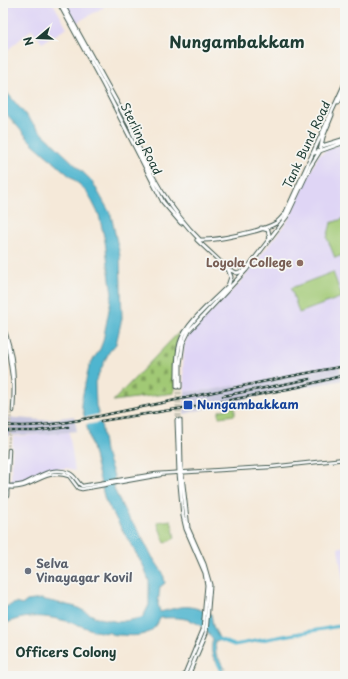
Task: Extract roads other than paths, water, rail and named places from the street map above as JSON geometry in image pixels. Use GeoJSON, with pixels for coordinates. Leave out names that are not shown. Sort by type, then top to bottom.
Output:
{"type":"FeatureCollection","features":[{"type":"Feature","properties":{"kind":"main road","name":"Sterling Road"},"geometry":{"type":"LineString","coordinates":[[59,3],[104,86],[163,202],[184,226],[228,269]]}},
{"type":"Feature","properties":{"kind":"main road","name":"Sterling Road"},"geometry":{"type":"LineString","coordinates":[[62,3],[130,126],[137,145],[161,193],[182,222],[200,240],[213,239]]}},
{"type":"Feature","properties":{"kind":"main road","name":"Tank Bund Road"},"geometry":{"type":"LineString","coordinates":[[286,215],[345,83]]}},
{"type":"Feature","properties":{"kind":"main road","name":"Tank Bund Road"},"geometry":{"type":"LineString","coordinates":[[286,215],[310,167],[320,151],[327,125],[345,91]]}},
{"type":"Feature","properties":{"kind":"main road"},"geometry":{"type":"LineString","coordinates":[[316,147],[345,139]]}},
{"type":"Feature","properties":{"kind":"main road"},"geometry":{"type":"LineString","coordinates":[[314,153],[345,142]]}},
{"type":"Feature","properties":{"kind":"main road"},"geometry":{"type":"LineString","coordinates":[[206,247],[208,242],[213,239],[261,228],[276,223],[286,215]]}},
{"type":"Feature","properties":{"kind":"main road"},"geometry":{"type":"LineString","coordinates":[[186,333],[246,270],[286,215]]}},
{"type":"Feature","properties":{"kind":"main road"},"geometry":{"type":"LineString","coordinates":[[261,228],[268,230],[270,239]]}},
{"type":"Feature","properties":{"kind":"main road"},"geometry":{"type":"LineString","coordinates":[[228,269],[237,273],[246,270]]}},
{"type":"Feature","properties":{"kind":"main road"},"geometry":{"type":"LineString","coordinates":[[178,387],[183,343],[186,333],[228,286],[231,277],[228,269]]}},
{"type":"Feature","properties":{"kind":"main road"},"geometry":{"type":"LineString","coordinates":[[178,420],[180,473],[188,528],[204,564],[210,582],[204,631],[188,676]]}},
{"type":"Feature","properties":{"kind":"main road"},"geometry":{"type":"LineString","coordinates":[[184,676],[204,631]]}},
{"type":"Feature","properties":{"kind":"street"},"geometry":{"type":"LineString","coordinates":[[3,326],[12,354],[15,385],[12,411],[14,385],[8,348],[3,333]]}},
{"type":"Feature","properties":{"kind":"street"},"geometry":{"type":"LineString","coordinates":[[3,496],[8,450],[7,496],[3,502]]}},
{"type":"Feature","properties":{"kind":"street"},"geometry":{"type":"LineString","coordinates":[[7,486],[25,484],[42,474],[61,471],[74,476],[80,486],[86,487],[162,474],[271,467],[345,459]]}},
{"type":"Feature","properties":{"kind":"water"},"geometry":{"type":"Polygon","coordinates":[[[3,88],[35,126],[92,181],[111,215],[120,256],[122,318],[116,344],[109,352],[95,382],[96,406],[101,423],[105,451],[114,476],[114,489],[127,516],[137,528],[151,555],[163,573],[165,583],[160,587],[158,604],[160,612],[175,608],[190,607],[211,614],[213,626],[220,640],[215,641],[216,654],[225,669],[215,660],[213,656],[213,639],[202,627],[190,620],[160,618],[154,628],[150,631],[145,634],[135,636],[115,635],[108,632],[104,633],[94,631],[70,622],[48,617],[25,617],[3,625],[3,608],[16,603],[22,605],[27,601],[41,599],[76,607],[98,618],[119,622],[141,618],[149,605],[149,581],[144,567],[105,500],[81,403],[89,366],[100,349],[103,341],[112,294],[105,241],[99,215],[89,195],[80,185],[32,143],[3,110],[3,88]]]}},
{"type":"Feature","properties":{"kind":"waterway"},"geometry":{"type":"LineString","coordinates":[[216,638],[234,645],[345,625]]}},
{"type":"Feature","properties":{"kind":"waterway"},"geometry":{"type":"LineString","coordinates":[[218,663],[224,676]]}},
{"type":"Feature","properties":{"kind":"tunnel"},"geometry":{"type":"LineString","coordinates":[[177,387],[177,420]]}},
{"type":"Feature","properties":{"kind":"tunnel"},"geometry":{"type":"LineString","coordinates":[[180,387],[180,420]]}},
{"type":"Feature","properties":{"kind":"tunnel"},"geometry":{"type":"LineString","coordinates":[[8,450],[11,411]]}},
{"type":"Feature","properties":{"kind":"railway"},"geometry":{"type":"LineString","coordinates":[[3,425],[37,426],[55,424],[345,366]]}},
{"type":"Feature","properties":{"kind":"railway"},"geometry":{"type":"LineString","coordinates":[[101,421],[209,404],[298,387],[345,375]]}},
{"type":"Feature","properties":{"kind":"railway"},"geometry":{"type":"LineString","coordinates":[[223,396],[310,379]]}},
{"type":"Feature","properties":{"kind":"railway"},"geometry":{"type":"LineString","coordinates":[[3,431],[36,431],[68,427]]}},
{"type":"Feature","properties":{"kind":"place","name":"Loyola College"},"geometry":{"type":"Point","coordinates":[300,263]}},
{"type":"Feature","properties":{"kind":"place","name":"Nungambakkam"},"geometry":{"type":"Point","coordinates":[188,405]}},
{"type":"Feature","properties":{"kind":"place","name":"Selva Vinayagar Kovil"},"geometry":{"type":"Point","coordinates":[28,571]}},
{"type":"Feature","properties":{"kind":"district","name":"Nungambakkam"},"geometry":{"type":"Point","coordinates":[237,42]}},
{"type":"Feature","properties":{"kind":"district","name":"Officers Colony"},"geometry":{"type":"Point","coordinates":[66,652]}}]}
